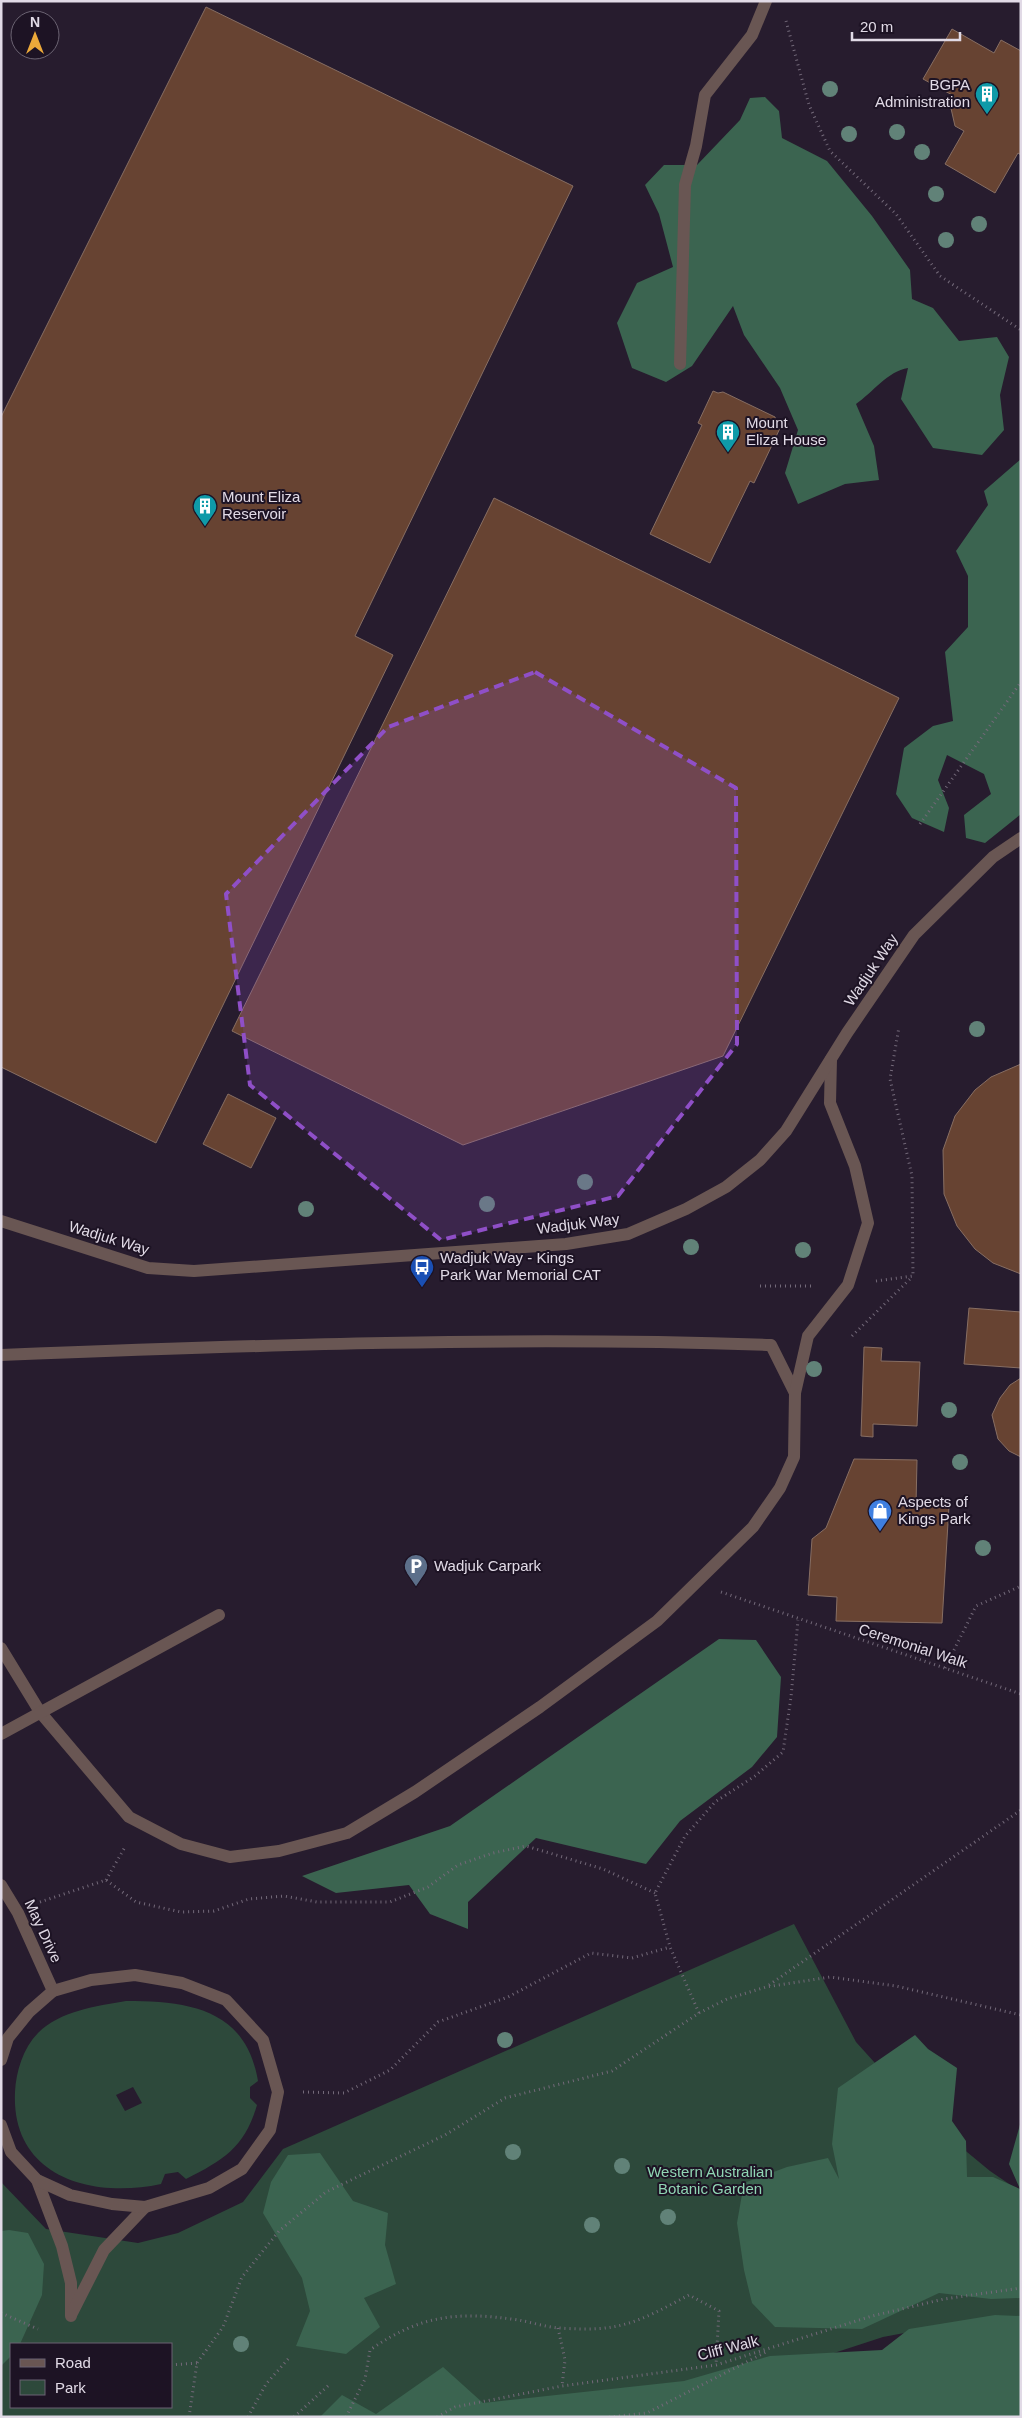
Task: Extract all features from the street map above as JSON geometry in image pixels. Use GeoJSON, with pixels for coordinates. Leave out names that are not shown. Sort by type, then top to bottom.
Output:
{"type":"FeatureCollection","features":[{"type":"Feature","properties":{"kind":"street"},"geometry":{"type":"LineString","coordinates":[[680,364],[685,185],[696,146],[705,95],[752,35],[766,1]]}},
{"type":"Feature","properties":{"kind":"street","name":"Wadjuk Way"},"geometry":{"type":"LineString","coordinates":[[1,1221],[148,1268],[194,1271],[556,1244],[628,1234],[702,1200],[726,1186],[760,1160],[786,1131],[831,1059],[914,935],[993,857],[1021,838]]}},
{"type":"Feature","properties":{"kind":"street"},"geometry":{"type":"LineString","coordinates":[[1,1648],[40,1712],[129,1817],[181,1844],[230,1857],[279,1851],[347,1834],[415,1792],[540,1707],[657,1621],[697,1583],[753,1527],[780,1488],[794,1457],[795,1393],[808,1336],[848,1285],[868,1223],[855,1166],[830,1103],[831,1059]]}},
{"type":"Feature","properties":{"kind":"street"},"geometry":{"type":"LineString","coordinates":[[1,1354],[332,1343],[643,1340],[771,1344],[795,1393]]}},
{"type":"Feature","properties":{"kind":"street"},"geometry":{"type":"LineString","coordinates":[[1,1734],[220,1616]]}},
{"type":"Feature","properties":{"kind":"street","name":"May Drive"},"geometry":{"type":"LineString","coordinates":[[1,1885],[18,1913],[53,1992]]}},
{"type":"Feature","properties":{"kind":"street"},"geometry":{"type":"LineString","coordinates":[[1,2060],[8,2038],[28,2012],[53,1992],[91,1980],[135,1975],[182,1983],[226,2000],[263,2040],[278,2092],[270,2130],[242,2169],[209,2188],[144,2206],[112,2204],[70,2195],[37,2180]]}},
{"type":"Feature","properties":{"kind":"street"},"geometry":{"type":"LineString","coordinates":[[1,2125],[11,2152],[37,2180],[62,2246],[71,2283],[71,2316],[104,2250],[144,2206]]}},
{"type":"Feature","properties":{"kind":"path"},"geometry":{"type":"LineString","coordinates":[[786,20],[810,105],[830,151],[896,214],[940,276],[1021,330]]}},
{"type":"Feature","properties":{"kind":"path"},"geometry":{"type":"LineString","coordinates":[[920,824],[1021,682]]}},
{"type":"Feature","properties":{"kind":"path"},"geometry":{"type":"LineString","coordinates":[[852,1336],[913,1276]]}},
{"type":"Feature","properties":{"kind":"path","name":"Ceremonial Walk"},"geometry":{"type":"LineString","coordinates":[[697,1583],[798,1620],[1021,1694]]}},
{"type":"Feature","properties":{"kind":"path"},"geometry":{"type":"LineString","coordinates":[[945,1668],[976,1606],[1021,1586]]}},
{"type":"Feature","properties":{"kind":"path"},"geometry":{"type":"LineString","coordinates":[[699,2013],[670,1947],[654,1894],[685,1836],[715,1802],[755,1776],[783,1752],[791,1697],[798,1620]]}},
{"type":"Feature","properties":{"kind":"path"},"geometry":{"type":"LineString","coordinates":[[766,1987],[1021,1810]]}},
{"type":"Feature","properties":{"kind":"path"},"geometry":{"type":"LineString","coordinates":[[106,1880],[136,1902],[181,1912],[214,1911],[249,1899],[284,1896],[317,1902],[390,1902],[428,1887],[458,1865],[494,1853],[526,1846],[603,1868],[654,1894]]}},
{"type":"Feature","properties":{"kind":"path"},"geometry":{"type":"LineString","coordinates":[[40,1902],[106,1880],[125,1847]]}},
{"type":"Feature","properties":{"kind":"path"},"geometry":{"type":"LineString","coordinates":[[278,2092],[344,2093],[390,2070],[438,2022],[508,1997],[591,1954],[632,1958],[670,1947]]}},
{"type":"Feature","properties":{"kind":"path"},"geometry":{"type":"LineString","coordinates":[[188,2417],[197,2363],[223,2326],[242,2277],[279,2232],[326,2192],[445,2135],[505,2098],[612,2071],[699,2013],[728,1999],[766,1987],[830,1977],[896,1986],[1021,2015]]}},
{"type":"Feature","properties":{"kind":"path","name":"Cliff Walk"},"geometry":{"type":"LineString","coordinates":[[437,2417],[455,2407],[562,2386],[716,2365],[872,2316],[926,2303],[1021,2288]]}},
{"type":"Feature","properties":{"kind":"path"},"geometry":{"type":"LineString","coordinates":[[346,2417],[365,2379],[370,2350],[393,2334],[422,2322],[452,2315],[519,2320],[558,2328],[613,2327],[654,2313],[690,2295],[719,2311],[716,2365]]}},
{"type":"Feature","properties":{"kind":"path"},"geometry":{"type":"LineString","coordinates":[[1,2313],[38,2330]]}},
{"type":"Feature","properties":{"kind":"path"},"geometry":{"type":"LineString","coordinates":[[558,2328],[565,2360],[562,2386]]}},
{"type":"Feature","properties":{"kind":"path"},"geometry":{"type":"LineString","coordinates":[[609,2417],[647,2413],[774,2348]]}},
{"type":"Feature","properties":{"kind":"path"},"geometry":{"type":"LineString","coordinates":[[248,2417],[266,2384],[289,2358]]}},
{"type":"Feature","properties":{"kind":"path"},"geometry":{"type":"LineString","coordinates":[[172,2365],[197,2363]]}},
{"type":"Feature","properties":{"kind":"path"},"geometry":{"type":"LineString","coordinates":[[294,2417],[329,2385]]}},
{"type":"Feature","properties":{"kind":"highlighted area"},"geometry":{"type":"Polygon","coordinates":[[[535,672],[736,788],[737,1044],[618,1196],[441,1240],[250,1085],[226,894],[388,727],[535,672]]]}},
{"type":"Feature","properties":{"kind":"green space"},"geometry":{"type":"Polygon","coordinates":[[[765,97],[779,111],[782,138],[827,161],[872,216],[910,270],[912,299],[933,308],[959,341],[997,337],[1009,357],[1000,395],[1004,430],[982,455],[933,448],[901,399],[908,368],[894,373],[856,404],[874,446],[879,480],[845,484],[798,504],[785,473],[798,430],[780,388],[744,335],[733,306],[692,366],[666,382],[632,368],[617,323],[637,283],[673,267],[659,214],[645,185],[664,165],[697,165],[740,120],[750,98],[765,97]]]}},
{"type":"Feature","properties":{"kind":"green space"},"geometry":{"type":"Polygon","coordinates":[[[1021,459],[1021,814],[985,843],[966,838],[964,815],[991,794],[984,774],[947,755],[938,780],[949,808],[944,832],[912,818],[896,794],[904,748],[933,726],[953,721],[945,652],[968,627],[968,576],[956,551],[988,505],[984,491],[1021,459]]]}},
{"type":"Feature","properties":{"kind":"green space"},"geometry":{"type":"Polygon","coordinates":[[[719,1639],[756,1640],[781,1677],[777,1737],[752,1767],[680,1821],[646,1864],[536,1838],[468,1902],[468,1929],[430,1914],[409,1885],[336,1893],[302,1876],[450,1826],[719,1639]]]}},
{"type":"Feature","properties":{"kind":"green space","name":"Western Australian Botanic Garden"},"geometry":{"type":"Polygon","coordinates":[[[794,1924],[856,2042],[921,2114],[990,2171],[1021,2192],[1021,2321],[947,2325],[883,2337],[785,2369],[514,2417],[1,2417],[1,2182],[46,2229],[138,2243],[178,2233],[243,2202],[283,2149],[794,1924]]]}},
{"type":"Feature","properties":{"kind":"green space"},"geometry":{"type":"Polygon","coordinates":[[[126,2001],[172,2003],[192,2007],[211,2014],[228,2024],[241,2038],[251,2057],[258,2081],[250,2087],[250,2098],[257,2105],[246,2132],[231,2151],[186,2179],[178,2172],[165,2174],[161,2184],[135,2188],[109,2188],[83,2184],[61,2176],[41,2162],[26,2144],[17,2121],[15,2092],[17,2076],[28,2046],[38,2033],[57,2019],[79,2011],[126,2001]],[[133,2087],[116,2095],[125,2111],[142,2103],[133,2087]]]}},
{"type":"Feature","properties":{"kind":"green space"},"geometry":{"type":"Polygon","coordinates":[[[915,2035],[928,2049],[957,2068],[952,2121],[966,2141],[967,2177],[993,2177],[1020,2189],[1009,2164],[1021,2121],[1021,2298],[991,2299],[939,2293],[862,2329],[775,2327],[752,2303],[744,2270],[737,2223],[744,2183],[787,2167],[828,2158],[839,2179],[832,2144],[838,2088],[915,2035]]]}},
{"type":"Feature","properties":{"kind":"green space"},"geometry":{"type":"Polygon","coordinates":[[[320,2153],[353,2201],[388,2213],[385,2245],[396,2284],[364,2298],[380,2327],[346,2354],[296,2346],[310,2311],[302,2278],[263,2213],[271,2182],[288,2155],[320,2153]]]}},
{"type":"Feature","properties":{"kind":"green space"},"geometry":{"type":"Polygon","coordinates":[[[9,2230],[28,2233],[44,2264],[42,2295],[20,2343],[10,2343],[10,2357],[1,2366],[1,2231],[9,2230]]]}},
{"type":"Feature","properties":{"kind":"green space"},"geometry":{"type":"Polygon","coordinates":[[[995,2315],[1021,2316],[1021,2417],[320,2417],[342,2395],[376,2414],[443,2367],[483,2403],[684,2381],[770,2356],[882,2350],[909,2329],[995,2315]]]}},
{"type":"Feature","properties":{"kind":"building","name":"Mount Eliza Reservoir"},"geometry":{"type":"Polygon","coordinates":[[[206,7],[573,186],[355,636],[393,655],[156,1143],[1,1067],[1,417],[206,7]]]}},
{"type":"Feature","properties":{"kind":"building","name":"BGPA Administration"},"geometry":{"type":"Polygon","coordinates":[[[952,29],[994,53],[1001,40],[1021,51],[1021,155],[1018,153],[995,193],[945,164],[964,131],[955,126],[950,104],[954,96],[923,79],[952,29]]]}},
{"type":"Feature","properties":{"kind":"building","name":"Mount Eliza House"},"geometry":{"type":"Polygon","coordinates":[[[713,391],[723,392],[775,417],[776,421],[782,424],[754,483],[750,481],[710,563],[650,534],[702,425],[698,423],[713,391]]]}},
{"type":"Feature","properties":{"kind":"building"},"geometry":{"type":"Polygon","coordinates":[[[494,498],[899,698],[723,1056],[463,1145],[232,1031],[494,498]]]}},
{"type":"Feature","properties":{"kind":"building"},"geometry":{"type":"Polygon","coordinates":[[[1021,1064],[1021,1274],[993,1263],[975,1249],[957,1226],[944,1194],[943,1150],[955,1116],[975,1090],[991,1077],[1021,1064]]]}},
{"type":"Feature","properties":{"kind":"building"},"geometry":{"type":"Polygon","coordinates":[[[228,1094],[276,1118],[251,1168],[203,1144],[228,1094]]]}},
{"type":"Feature","properties":{"kind":"building"},"geometry":{"type":"Polygon","coordinates":[[[969,1308],[1021,1312],[1021,1368],[964,1364],[969,1308]]]}},
{"type":"Feature","properties":{"kind":"building"},"geometry":{"type":"Polygon","coordinates":[[[864,1347],[882,1348],[881,1361],[920,1362],[917,1426],[873,1424],[873,1437],[861,1436],[864,1347]]]}},
{"type":"Feature","properties":{"kind":"building"},"geometry":{"type":"Polygon","coordinates":[[[1021,1378],[1021,1457],[1009,1451],[998,1439],[992,1415],[1000,1398],[1010,1385],[1021,1378]]]}},
{"type":"Feature","properties":{"kind":"building"},"geometry":{"type":"Polygon","coordinates":[[[854,1459],[917,1460],[916,1505],[949,1506],[942,1623],[836,1621],[837,1597],[808,1595],[812,1539],[826,1528],[854,1459]]]}},
{"type":"Feature","properties":{"kind":"place","name":"BGPA Administration"},"geometry":{"type":"Point","coordinates":[987,115]}},
{"type":"Feature","properties":{"kind":"place","name":"Mount Eliza House"},"geometry":{"type":"Point","coordinates":[728,453]}},
{"type":"Feature","properties":{"kind":"place","name":"Mount Eliza Reservoir"},"geometry":{"type":"Point","coordinates":[205,527]}},
{"type":"Feature","properties":{"kind":"place","name":"Wadjuk Way - Kings Park War Memorial CAT"},"geometry":{"type":"Point","coordinates":[422,1288]}},
{"type":"Feature","properties":{"kind":"place","name":"Aspects of Kings Park"},"geometry":{"type":"Point","coordinates":[880,1532]}},
{"type":"Feature","properties":{"kind":"place","name":"Wadjuk Carpark"},"geometry":{"type":"Point","coordinates":[416,1587]}}]}
